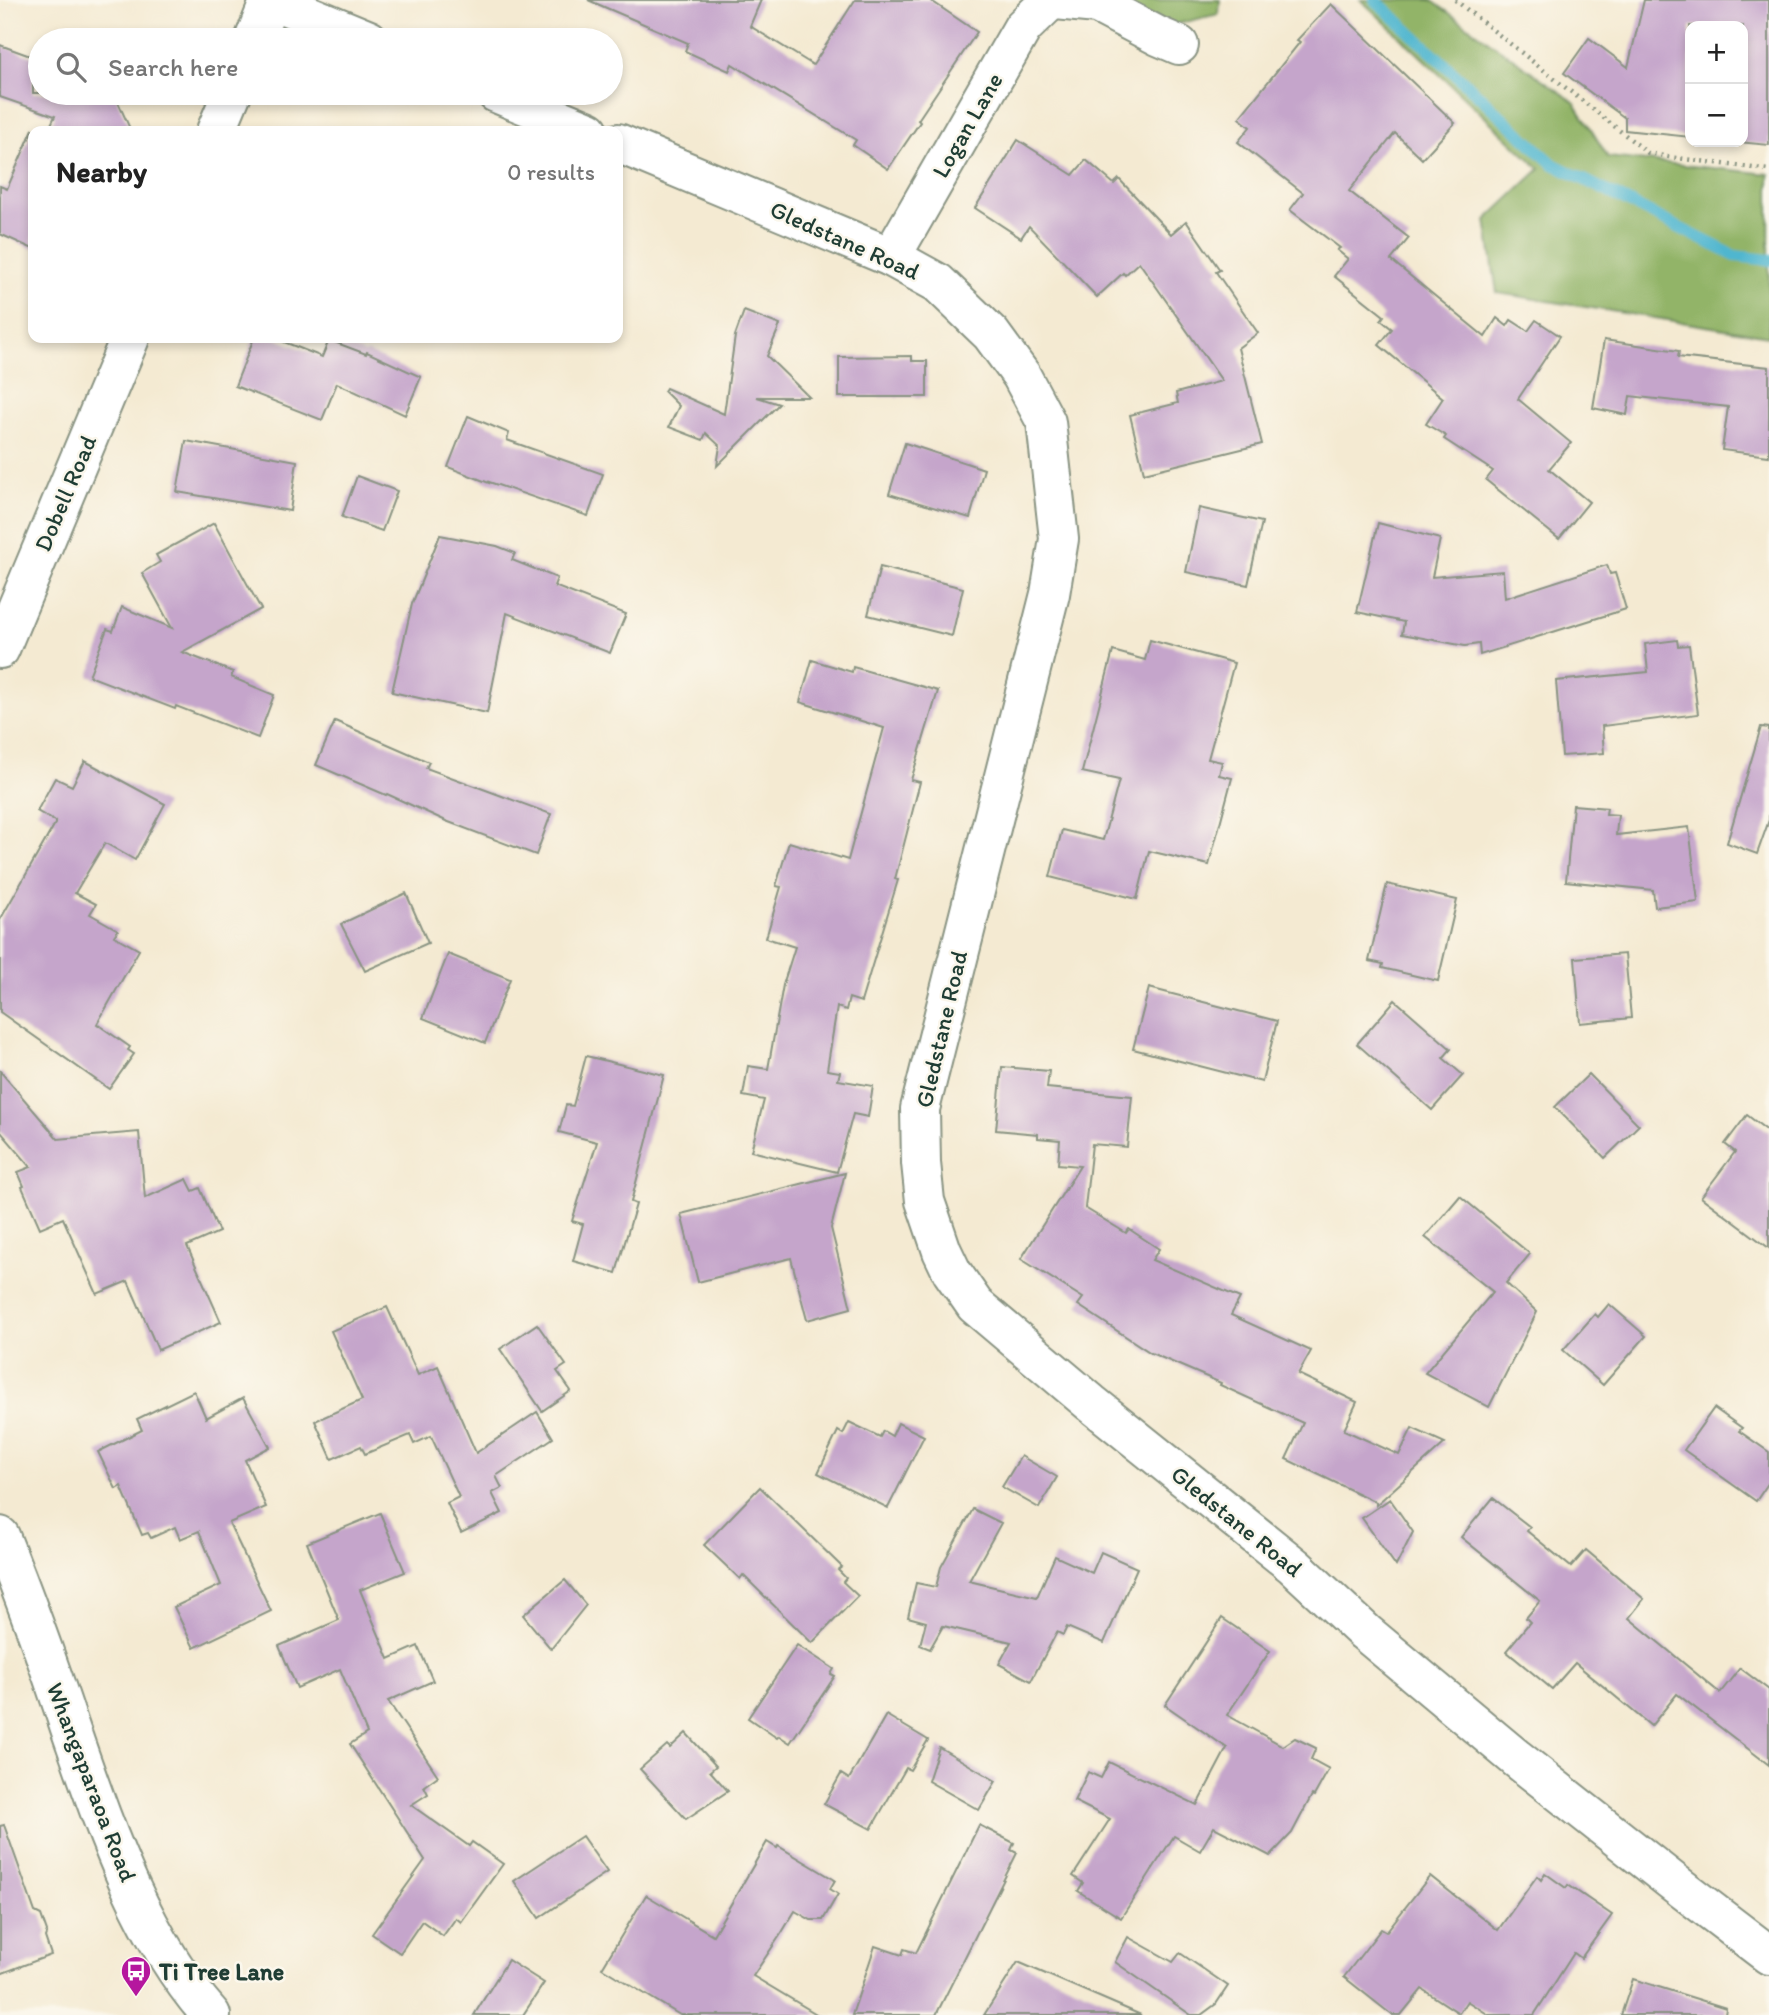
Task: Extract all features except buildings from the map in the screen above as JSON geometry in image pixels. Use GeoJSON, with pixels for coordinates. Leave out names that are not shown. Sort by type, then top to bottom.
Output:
{"type":"FeatureCollection","features":[{"type":"Feature","properties":{"kind":"street"},"geometry":{"type":"LineString","coordinates":[[259,28],[271,0],[340,28]]}},
{"type":"Feature","properties":{"kind":"street","name":"Logan Lane"},"geometry":{"type":"LineString","coordinates":[[891,257],[1023,27],[1053,0],[1097,4],[1179,45]]}},
{"type":"Feature","properties":{"kind":"street"},"geometry":{"type":"LineString","coordinates":[[218,126],[227,105]]}},
{"type":"Feature","properties":{"kind":"street"},"geometry":{"type":"LineString","coordinates":[[525,105],[577,126]]}},
{"type":"Feature","properties":{"kind":"street","name":"Gledstane Road"},"geometry":{"type":"LineString","coordinates":[[623,145],[891,257],[938,283],[991,334],[1021,374],[1046,422],[1059,539],[1050,594],[920,1109],[925,1201],[942,1251],[956,1279],[975,1305],[1091,1403],[1294,1566],[1365,1633],[1516,1758],[1769,1955]]}},
{"type":"Feature","properties":{"kind":"street","name":"Dobell Road"},"geometry":{"type":"LineString","coordinates":[[0,649],[128,343]]}},
{"type":"Feature","properties":{"kind":"street","name":"Whangaparaoa Road"},"geometry":{"type":"LineString","coordinates":[[0,1536],[104,1825],[145,1918],[211,2015]]}},
{"type":"Feature","properties":{"kind":"path"},"geometry":{"type":"LineString","coordinates":[[1455,0],[1648,153],[1769,170]]}},
{"type":"Feature","properties":{"kind":"green space"},"geometry":{"type":"Polygon","coordinates":[[[1105,0],[1220,0],[1219,14],[1160,28],[1105,0]]]}},
{"type":"Feature","properties":{"kind":"green space"},"geometry":{"type":"Polygon","coordinates":[[[1361,0],[1431,0],[1574,102],[1608,157],[1769,174],[1769,336],[1497,293],[1486,220],[1540,169],[1361,0]]]}},
{"type":"Feature","properties":{"kind":"waterway"},"geometry":{"type":"LineString","coordinates":[[1375,0],[1553,164],[1735,256],[1769,260]]}},
{"type":"Feature","properties":{"kind":"place","name":"Ti Tree Lane"},"geometry":{"type":"Point","coordinates":[136,1998]}}]}
